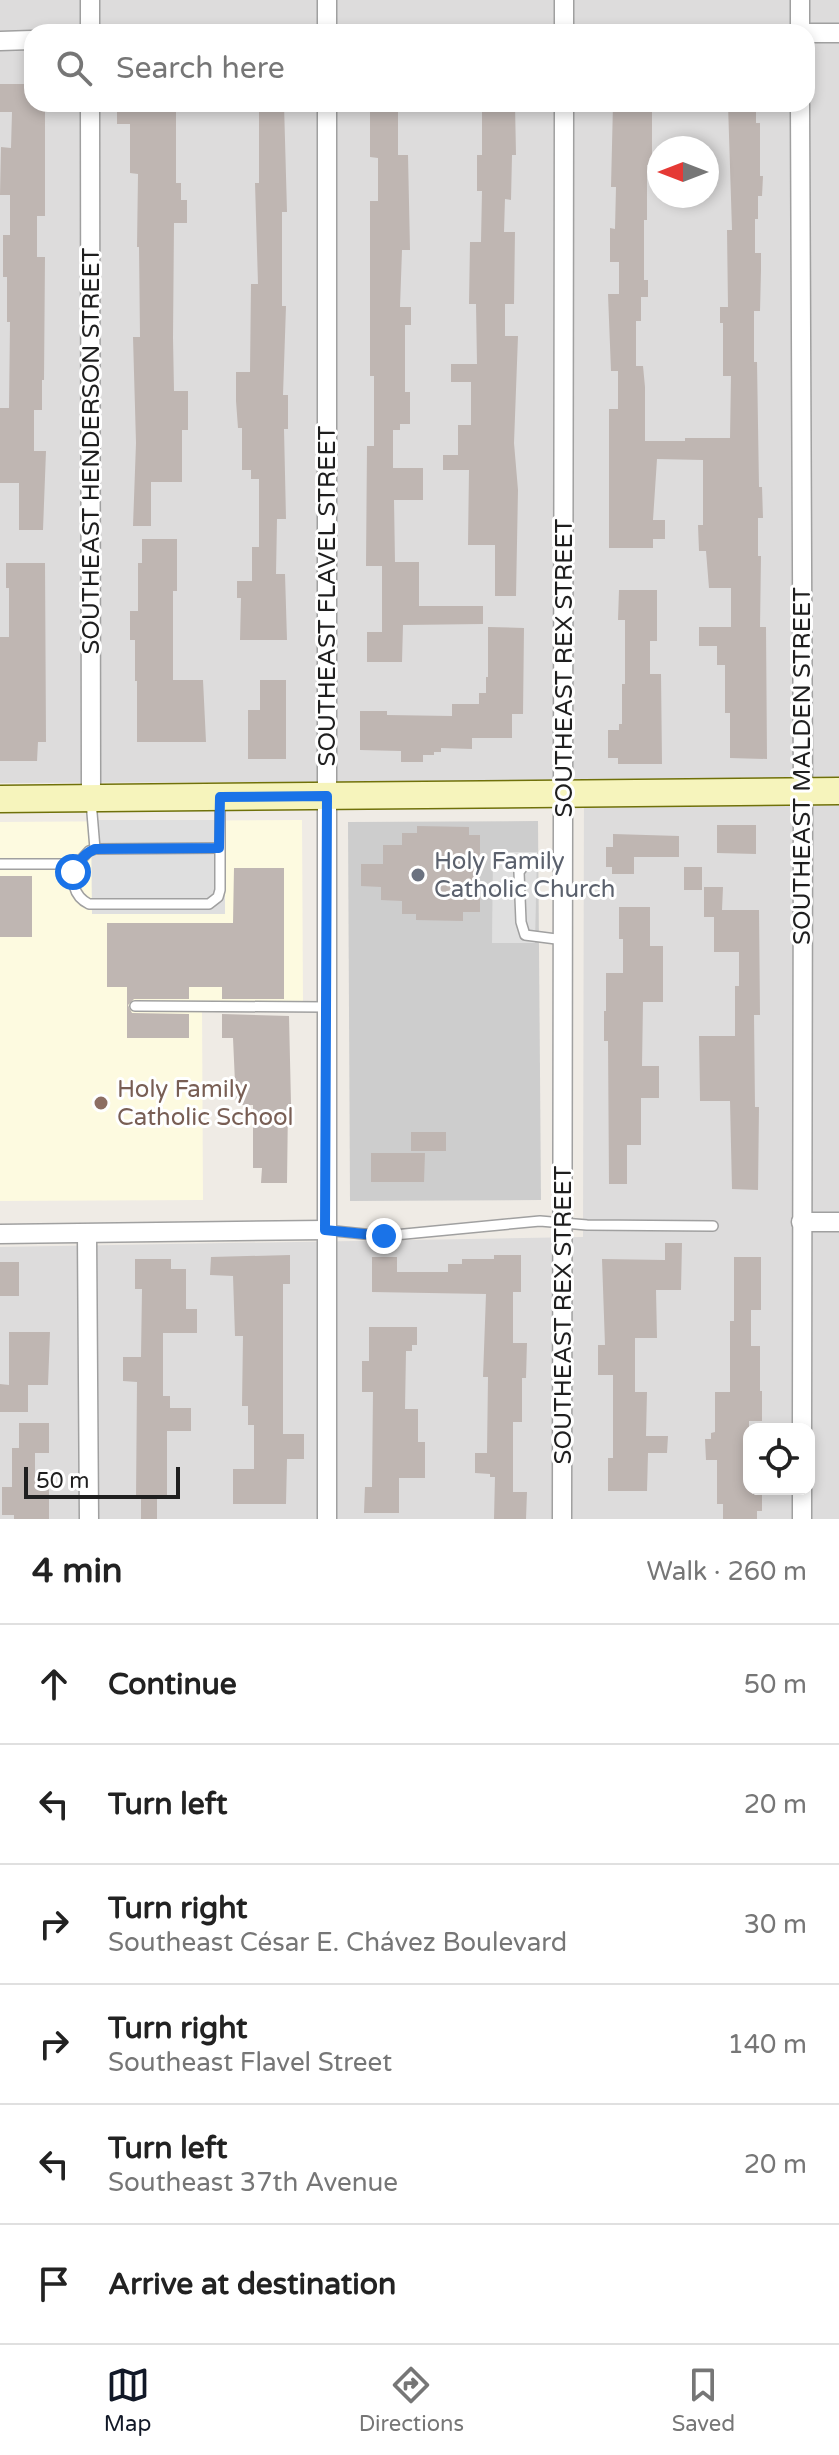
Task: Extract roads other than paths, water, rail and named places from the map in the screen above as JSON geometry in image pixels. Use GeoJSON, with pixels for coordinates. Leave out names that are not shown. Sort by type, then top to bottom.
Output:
{"type":"FeatureCollection","features":[{"type":"Feature","properties":{"kind":"street"},"geometry":{"type":"LineString","coordinates":[[90,0],[90,24]]}},
{"type":"Feature","properties":{"kind":"street"},"geometry":{"type":"LineString","coordinates":[[327,0],[327,24]]}},
{"type":"Feature","properties":{"kind":"street"},"geometry":{"type":"LineString","coordinates":[[564,0],[564,24]]}},
{"type":"Feature","properties":{"kind":"street"},"geometry":{"type":"LineString","coordinates":[[800,0],[800,24]]}},
{"type":"Feature","properties":{"kind":"street"},"geometry":{"type":"LineString","coordinates":[[815,33],[839,33]]}},
{"type":"Feature","properties":{"kind":"street"},"geometry":{"type":"LineString","coordinates":[[0,41],[24,40]]}},
{"type":"Feature","properties":{"kind":"street","name":"SOUTHEAST HENDERSON STREET"},"geometry":{"type":"LineString","coordinates":[[90,112],[91,798]]}},
{"type":"Feature","properties":{"kind":"street","name":"SOUTHEAST FLAVEL STREET"},"geometry":{"type":"LineString","coordinates":[[327,112],[327,1519]]}},
{"type":"Feature","properties":{"kind":"street","name":"SOUTHEAST REX STREET"},"geometry":{"type":"LineString","coordinates":[[562,1519],[564,112]]}},
{"type":"Feature","properties":{"kind":"street","name":"SOUTHEAST MALDEN STREET"},"geometry":{"type":"LineString","coordinates":[[800,112],[802,1423]]}},
{"type":"Feature","properties":{"kind":"street"},"geometry":{"type":"LineString","coordinates":[[0,799],[839,791]]}},
{"type":"Feature","properties":{"kind":"street"},"geometry":{"type":"LineString","coordinates":[[801,1222],[839,1222]]}},
{"type":"Feature","properties":{"kind":"street"},"geometry":{"type":"LineString","coordinates":[[0,1234],[325,1230]]}},
{"type":"Feature","properties":{"kind":"street"},"geometry":{"type":"LineString","coordinates":[[87,1234],[89,1519]]}},
{"type":"Feature","properties":{"kind":"street"},"geometry":{"type":"LineString","coordinates":[[802,1495],[802,1519]]}},
{"type":"Feature","properties":{"kind":"lane"},"geometry":{"type":"LineString","coordinates":[[219,848],[95,849],[77,864],[73,872],[73,885],[82,901],[89,904],[209,904],[218,897],[219,848],[220,797]]}},
{"type":"Feature","properties":{"kind":"lane"},"geometry":{"type":"LineString","coordinates":[[91,798],[95,849]]}},
{"type":"Feature","properties":{"kind":"lane"},"geometry":{"type":"LineString","coordinates":[[564,863],[526,863],[519,872],[521,922],[525,935],[564,940]]}},
{"type":"Feature","properties":{"kind":"lane"},"geometry":{"type":"LineString","coordinates":[[0,864],[77,864]]}},
{"type":"Feature","properties":{"kind":"lane"},"geometry":{"type":"LineString","coordinates":[[135,1006],[326,1007]]}},
{"type":"Feature","properties":{"kind":"lane"},"geometry":{"type":"LineString","coordinates":[[325,1230],[384,1236],[540,1221],[587,1225],[713,1226]]}},
{"type":"Feature","properties":{"kind":"place","name":"Holy Family Catholic Church"},"geometry":{"type":"Point","coordinates":[418,875]}},
{"type":"Feature","properties":{"kind":"place","name":"Holy Family Catholic School"},"geometry":{"type":"Point","coordinates":[101,1103]}}]}
